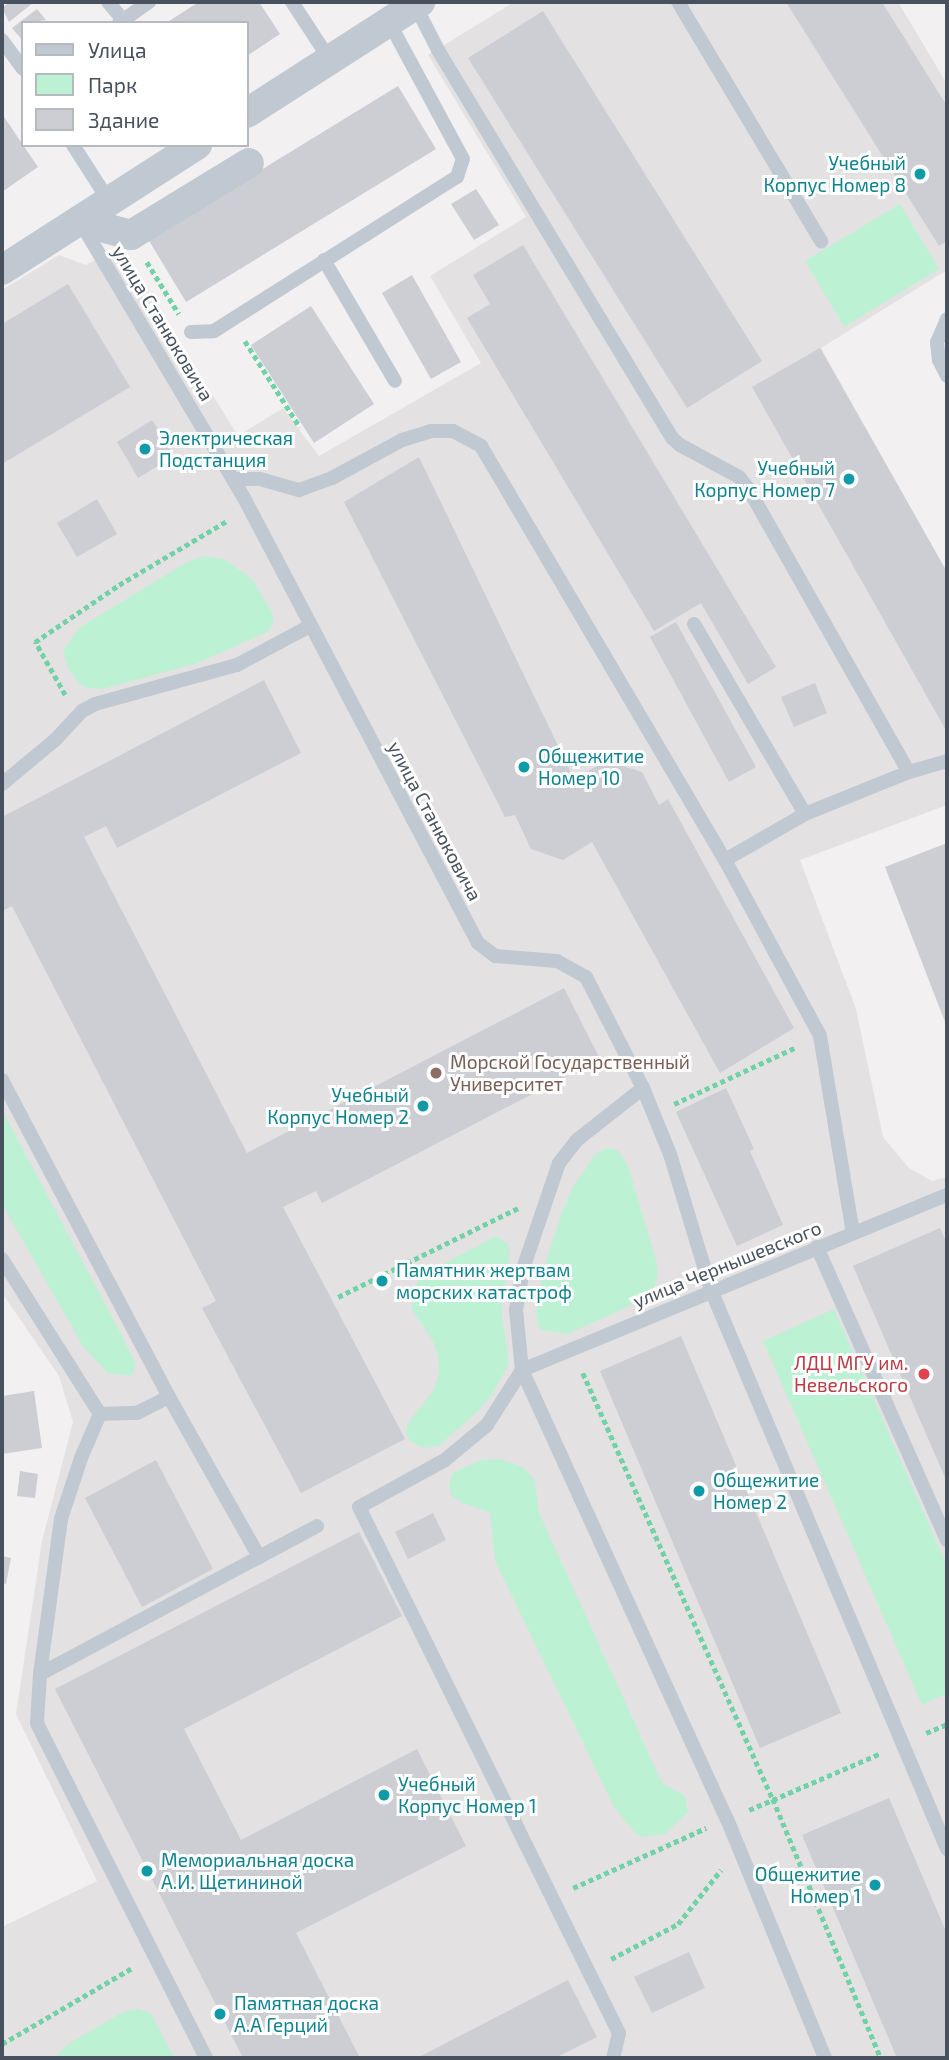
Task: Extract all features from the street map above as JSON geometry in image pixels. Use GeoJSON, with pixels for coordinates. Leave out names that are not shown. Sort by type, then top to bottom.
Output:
{"type":"FeatureCollection","features":[{"type":"Feature","properties":{"kind":"street"},"geometry":{"type":"LineString","coordinates":[[248,112],[418,4]]}},
{"type":"Feature","properties":{"kind":"street"},"geometry":{"type":"LineString","coordinates":[[2,270],[194,147]]}},
{"type":"Feature","properties":{"kind":"street"},"geometry":{"type":"LineString","coordinates":[[79,221],[131,235],[250,163]]}},
{"type":"Feature","properties":{"kind":"lane"},"geometry":{"type":"LineString","coordinates":[[108,2],[120,21]]}},
{"type":"Feature","properties":{"kind":"lane"},"geometry":{"type":"LineString","coordinates":[[122,21],[149,2]]}},
{"type":"Feature","properties":{"kind":"lane"},"geometry":{"type":"LineString","coordinates":[[292,2],[330,60]]}},
{"type":"Feature","properties":{"kind":"lane"},"geometry":{"type":"LineString","coordinates":[[678,2],[821,241]]}},
{"type":"Feature","properties":{"kind":"lane"},"geometry":{"type":"LineString","coordinates":[[418,4],[478,117],[672,438],[739,477],[748,488],[909,772]]}},
{"type":"Feature","properties":{"kind":"lane"},"geometry":{"type":"LineString","coordinates":[[191,332],[214,331],[457,177],[463,159],[389,22]]}},
{"type":"Feature","properties":{"kind":"lane"},"geometry":{"type":"LineString","coordinates":[[2,40],[21,65]]}},
{"type":"Feature","properties":{"kind":"lane"},"geometry":{"type":"LineString","coordinates":[[74,147],[109,201]]}},
{"type":"Feature","properties":{"kind":"lane","name":"улица Станюковича"},"geometry":{"type":"LineString","coordinates":[[79,221],[233,479],[478,943],[495,956],[557,961],[586,977],[643,1088],[674,1167],[711,1290],[947,1849]]}},
{"type":"Feature","properties":{"kind":"lane"},"geometry":{"type":"LineString","coordinates":[[324,260],[395,381]]}},
{"type":"Feature","properties":{"kind":"lane"},"geometry":{"type":"LineString","coordinates":[[947,319],[937,342],[939,360],[947,376]]}},
{"type":"Feature","properties":{"kind":"lane"},"geometry":{"type":"LineString","coordinates":[[233,479],[260,480],[299,490],[332,478],[402,440],[431,431],[453,431],[481,446],[724,860],[820,1036],[853,1233]]}},
{"type":"Feature","properties":{"kind":"lane"},"geometry":{"type":"LineString","coordinates":[[694,624],[806,814]]}},
{"type":"Feature","properties":{"kind":"lane"},"geometry":{"type":"LineString","coordinates":[[2,784],[95,704],[237,665],[310,626]]}},
{"type":"Feature","properties":{"kind":"lane"},"geometry":{"type":"LineString","coordinates":[[724,860],[806,814],[909,772],[947,761]]}},
{"type":"Feature","properties":{"kind":"lane"},"geometry":{"type":"LineString","coordinates":[[2,1080],[169,1397],[259,1557]]}},
{"type":"Feature","properties":{"kind":"lane"},"geometry":{"type":"LineString","coordinates":[[643,1088],[577,1140],[559,1163],[523,1269],[516,1310],[522,1370],[740,1847],[825,2058]]}},
{"type":"Feature","properties":{"kind":"lane","name":"улица Чернышевского"},"geometry":{"type":"LineString","coordinates":[[522,1370],[947,1195]]}},
{"type":"Feature","properties":{"kind":"lane"},"geometry":{"type":"LineString","coordinates":[[817,1247],[947,1540]]}},
{"type":"Feature","properties":{"kind":"lane"},"geometry":{"type":"LineString","coordinates":[[2,1259],[100,1414]]}},
{"type":"Feature","properties":{"kind":"lane"},"geometry":{"type":"LineString","coordinates":[[522,1370],[487,1425],[445,1460],[354,1510],[590,1969],[619,2033],[613,2058]]}},
{"type":"Feature","properties":{"kind":"lane"},"geometry":{"type":"LineString","coordinates":[[100,1414],[137,1413],[169,1397]]}},
{"type":"Feature","properties":{"kind":"lane"},"geometry":{"type":"LineString","coordinates":[[100,1414],[81,1458],[61,1519],[40,1674],[37,1723],[206,2058]]}},
{"type":"Feature","properties":{"kind":"lane"},"geometry":{"type":"LineString","coordinates":[[40,1674],[317,1526]]}},
{"type":"Feature","properties":{"kind":"path"},"geometry":{"type":"LineString","coordinates":[[131,235],[191,332]]}},
{"type":"Feature","properties":{"kind":"path"},"geometry":{"type":"LineString","coordinates":[[232,319],[300,427]]}},
{"type":"Feature","properties":{"kind":"path"},"geometry":{"type":"LineString","coordinates":[[78,717],[35,642],[119,585],[249,508]]}},
{"type":"Feature","properties":{"kind":"path"},"geometry":{"type":"LineString","coordinates":[[699,1093],[820,1036]]}},
{"type":"Feature","properties":{"kind":"path"},"geometry":{"type":"LineString","coordinates":[[338,1297],[547,1193]]}},
{"type":"Feature","properties":{"kind":"path"},"geometry":{"type":"LineString","coordinates":[[573,1349],[773,1800],[881,2058]]}},
{"type":"Feature","properties":{"kind":"path"},"geometry":{"type":"LineString","coordinates":[[811,1784],[902,1743]]}},
{"type":"Feature","properties":{"kind":"path"},"geometry":{"type":"LineString","coordinates":[[600,1876],[678,1840]]}},
{"type":"Feature","properties":{"kind":"path"},"geometry":{"type":"LineString","coordinates":[[590,1969],[678,1924],[740,1847]]}},
{"type":"Feature","properties":{"kind":"path"},"geometry":{"type":"LineString","coordinates":[[2,2044],[154,1955]]}},
{"type":"Feature","properties":{"kind":"shaded area","name":"Морской Государственный Университет"},"geometry":{"type":"Polygon","coordinates":[[[514,2],[898,2],[947,84],[947,270],[821,348],[947,572],[947,805],[800,860],[856,1009],[883,1137],[909,1168],[932,1181],[947,1177],[947,2058],[2,2058],[2,1927],[97,1881],[16,1714],[42,1541],[73,1422],[59,1376],[2,1293],[2,290],[59,255],[86,265],[121,247],[238,436],[283,408],[319,456],[481,363],[430,276],[526,217],[428,55],[514,2]]]}},
{"type":"Feature","properties":{"kind":"green space"},"geometry":{"type":"Polygon","coordinates":[[[900,204],[939,269],[844,327],[805,261],[900,204]]]}},
{"type":"Feature","properties":{"kind":"green space"},"geometry":{"type":"Polygon","coordinates":[[[204,556],[224,559],[253,580],[273,615],[273,624],[267,632],[195,664],[102,689],[88,688],[79,683],[68,668],[63,651],[79,628],[187,562],[204,556]]]}},
{"type":"Feature","properties":{"kind":"green space"},"geometry":{"type":"Polygon","coordinates":[[[2,1110],[121,1334],[136,1365],[131,1376],[108,1373],[84,1348],[2,1204],[2,1110]]]}},
{"type":"Feature","properties":{"kind":"green space"},"geometry":{"type":"Polygon","coordinates":[[[608,1148],[618,1150],[628,1166],[656,1260],[658,1275],[651,1296],[568,1334],[540,1330],[536,1315],[542,1275],[561,1215],[572,1188],[597,1153],[608,1148]]]}},
{"type":"Feature","properties":{"kind":"green space"},"geometry":{"type":"Polygon","coordinates":[[[496,1236],[507,1243],[510,1253],[501,1307],[509,1364],[490,1397],[475,1414],[438,1446],[424,1448],[411,1442],[406,1434],[408,1423],[433,1391],[439,1374],[438,1356],[433,1341],[412,1310],[413,1293],[417,1283],[429,1272],[496,1236]]]}},
{"type":"Feature","properties":{"kind":"green space"},"geometry":{"type":"Polygon","coordinates":[[[834,1309],[947,1566],[947,1693],[922,1705],[763,1341],[834,1309]]]}},
{"type":"Feature","properties":{"kind":"green space"},"geometry":{"type":"Polygon","coordinates":[[[500,1459],[523,1467],[535,1481],[539,1513],[662,1783],[685,1796],[688,1812],[665,1834],[642,1837],[635,1833],[614,1807],[495,1561],[490,1512],[462,1503],[451,1495],[449,1484],[453,1473],[480,1460],[500,1459]]]}},
{"type":"Feature","properties":{"kind":"green space"},"geometry":{"type":"Polygon","coordinates":[[[137,2009],[151,2013],[174,2058],[55,2058],[68,2044],[123,2012],[137,2009]]]}},
{"type":"Feature","properties":{"kind":"building"},"geometry":{"type":"Polygon","coordinates":[[[10,2],[34,2],[9,22],[2,8],[10,2]]]}},
{"type":"Feature","properties":{"kind":"building"},"geometry":{"type":"Polygon","coordinates":[[[199,2],[259,2],[280,34],[248,55],[248,21],[169,21],[199,2]]]}},
{"type":"Feature","properties":{"kind":"building","name":"Учебный Корпус Номер 8"},"geometry":{"type":"Polygon","coordinates":[[[786,2],[882,2],[947,106],[947,241],[939,246],[786,2]]]}},
{"type":"Feature","properties":{"kind":"building"},"geometry":{"type":"Polygon","coordinates":[[[37,9],[46,20],[38,21],[21,21],[37,9]]]}},
{"type":"Feature","properties":{"kind":"building"},"geometry":{"type":"Polygon","coordinates":[[[543,11],[762,361],[687,408],[468,58],[543,11]]]}},
{"type":"Feature","properties":{"kind":"building"},"geometry":{"type":"Polygon","coordinates":[[[21,21],[21,39],[12,28],[21,21]]]}},
{"type":"Feature","properties":{"kind":"building"},"geometry":{"type":"Polygon","coordinates":[[[398,86],[436,149],[186,302],[148,239],[398,86]]]}},
{"type":"Feature","properties":{"kind":"building"},"geometry":{"type":"Polygon","coordinates":[[[2,114],[21,142],[21,147],[24,147],[38,167],[2,192],[2,114]]]}},
{"type":"Feature","properties":{"kind":"building"},"geometry":{"type":"Polygon","coordinates":[[[476,189],[499,225],[474,240],[451,204],[476,189]]]}},
{"type":"Feature","properties":{"kind":"building"},"geometry":{"type":"Polygon","coordinates":[[[523,245],[776,667],[748,684],[701,603],[654,631],[467,318],[490,304],[473,275],[523,245]]]}},
{"type":"Feature","properties":{"kind":"building"},"geometry":{"type":"Polygon","coordinates":[[[412,275],[461,362],[431,379],[382,293],[412,275]]]}},
{"type":"Feature","properties":{"kind":"building"},"geometry":{"type":"Polygon","coordinates":[[[68,284],[130,387],[2,464],[2,324],[68,284]]]}},
{"type":"Feature","properties":{"kind":"building"},"geometry":{"type":"Polygon","coordinates":[[[311,306],[374,404],[314,443],[251,345],[311,306]]]}},
{"type":"Feature","properties":{"kind":"building","name":"Учебный Корпус Номер 7"},"geometry":{"type":"Polygon","coordinates":[[[820,348],[947,572],[947,732],[752,387],[820,348]]]}},
{"type":"Feature","properties":{"kind":"building","name":"Электрическая Подстанция"},"geometry":{"type":"Polygon","coordinates":[[[152,420],[174,456],[138,478],[117,442],[152,420]]]}},
{"type":"Feature","properties":{"kind":"building","name":"Общежитие Номер 10"},"geometry":{"type":"Polygon","coordinates":[[[419,457],[574,779],[606,761],[642,772],[659,805],[668,799],[794,1028],[720,1073],[592,842],[563,860],[531,849],[515,815],[505,817],[344,502],[419,457]]]}},
{"type":"Feature","properties":{"kind":"building"},"geometry":{"type":"Polygon","coordinates":[[[97,499],[117,534],[77,557],[57,523],[97,499]]]}},
{"type":"Feature","properties":{"kind":"building"},"geometry":{"type":"Polygon","coordinates":[[[676,622],[756,767],[729,782],[650,637],[676,622]]]}},
{"type":"Feature","properties":{"kind":"building","name":"Учебный Корпус Номер 2"},"geometry":{"type":"Polygon","coordinates":[[[264,680],[301,753],[117,848],[106,826],[84,837],[247,1153],[564,988],[600,1059],[322,1203],[316,1191],[283,1207],[405,1439],[301,1493],[202,1308],[216,1301],[12,906],[2,911],[2,817],[264,680]]]}},
{"type":"Feature","properties":{"kind":"building"},"geometry":{"type":"Polygon","coordinates":[[[815,683],[827,713],[794,727],[781,697],[815,683]]]}},
{"type":"Feature","properties":{"kind":"building"},"geometry":{"type":"Polygon","coordinates":[[[947,843],[947,1027],[885,867],[947,843]]]}},
{"type":"Feature","properties":{"kind":"building"},"geometry":{"type":"Polygon","coordinates":[[[726,1088],[754,1149],[750,1151],[783,1225],[737,1246],[676,1112],[726,1088]]]}},
{"type":"Feature","properties":{"kind":"building","name":"ЛДЦ МГУ им. Невельского"},"geometry":{"type":"Polygon","coordinates":[[[940,1228],[947,1244],[947,1482],[853,1266],[940,1228]]]}},
{"type":"Feature","properties":{"kind":"building","name":"Общежитие Номер 2"},"geometry":{"type":"Polygon","coordinates":[[[681,1336],[841,1713],[760,1748],[600,1371],[681,1336]]]}},
{"type":"Feature","properties":{"kind":"building"},"geometry":{"type":"Polygon","coordinates":[[[34,1391],[42,1448],[2,1454],[2,1396],[34,1391]]]}},
{"type":"Feature","properties":{"kind":"building"},"geometry":{"type":"Polygon","coordinates":[[[156,1460],[213,1569],[142,1607],[85,1498],[156,1460]]]}},
{"type":"Feature","properties":{"kind":"building"},"geometry":{"type":"Polygon","coordinates":[[[20,1471],[38,1474],[35,1498],[17,1496],[20,1471]]]}},
{"type":"Feature","properties":{"kind":"building"},"geometry":{"type":"Polygon","coordinates":[[[433,1513],[446,1540],[408,1559],[395,1532],[433,1513]]]}},
{"type":"Feature","properties":{"kind":"building","name":"Учебный Корпус Номер 1"},"geometry":{"type":"Polygon","coordinates":[[[359,1532],[402,1616],[184,1729],[241,1840],[417,1749],[466,1846],[296,1933],[360,2058],[243,2058],[55,1689],[359,1532]]]}},
{"type":"Feature","properties":{"kind":"building"},"geometry":{"type":"Polygon","coordinates":[[[2,1556],[11,1558],[6,1584],[2,1583],[2,1556]]]}},
{"type":"Feature","properties":{"kind":"building","name":"Общежитие Номер 1"},"geometry":{"type":"Polygon","coordinates":[[[889,1798],[947,1934],[947,2058],[897,2058],[802,1835],[889,1798]]]}},
{"type":"Feature","properties":{"kind":"building"},"geometry":{"type":"Polygon","coordinates":[[[689,1952],[705,1988],[652,2013],[634,1977],[689,1952]]]}},
{"type":"Feature","properties":{"kind":"building"},"geometry":{"type":"Polygon","coordinates":[[[568,1980],[597,2037],[555,2058],[417,2058],[568,1980]]]}},
{"type":"Feature","properties":{"kind":"place","name":"Учебный Корпус Номер 8"},"geometry":{"type":"Point","coordinates":[920,174]}},
{"type":"Feature","properties":{"kind":"place","name":"Электрическая Подстанция"},"geometry":{"type":"Point","coordinates":[145,449]}},
{"type":"Feature","properties":{"kind":"place","name":"Учебный Корпус Номер 7"},"geometry":{"type":"Point","coordinates":[849,479]}},
{"type":"Feature","properties":{"kind":"place","name":"Общежитие Номер 10"},"geometry":{"type":"Point","coordinates":[524,767]}},
{"type":"Feature","properties":{"kind":"place","name":"Морской Государственный Университет"},"geometry":{"type":"Point","coordinates":[436,1073]}},
{"type":"Feature","properties":{"kind":"place","name":"Учебный Корпус Номер 2"},"geometry":{"type":"Point","coordinates":[423,1106]}},
{"type":"Feature","properties":{"kind":"place","name":"Памятник жертвам морских катастроф"},"geometry":{"type":"Point","coordinates":[382,1281]}},
{"type":"Feature","properties":{"kind":"place","name":"ЛДЦ МГУ им. Невельского"},"geometry":{"type":"Point","coordinates":[924,1374]}},
{"type":"Feature","properties":{"kind":"place","name":"Общежитие Номер 2"},"geometry":{"type":"Point","coordinates":[699,1491]}},
{"type":"Feature","properties":{"kind":"place","name":"Учебный Корпус Номер 1"},"geometry":{"type":"Point","coordinates":[384,1795]}},
{"type":"Feature","properties":{"kind":"place","name":"Мемориальная доска А.И. Щетининой"},"geometry":{"type":"Point","coordinates":[147,1871]}},
{"type":"Feature","properties":{"kind":"place","name":"Общежитие Номер 1"},"geometry":{"type":"Point","coordinates":[875,1885]}},
{"type":"Feature","properties":{"kind":"place","name":"Памятная доска А.А Герций"},"geometry":{"type":"Point","coordinates":[220,2014]}}]}
